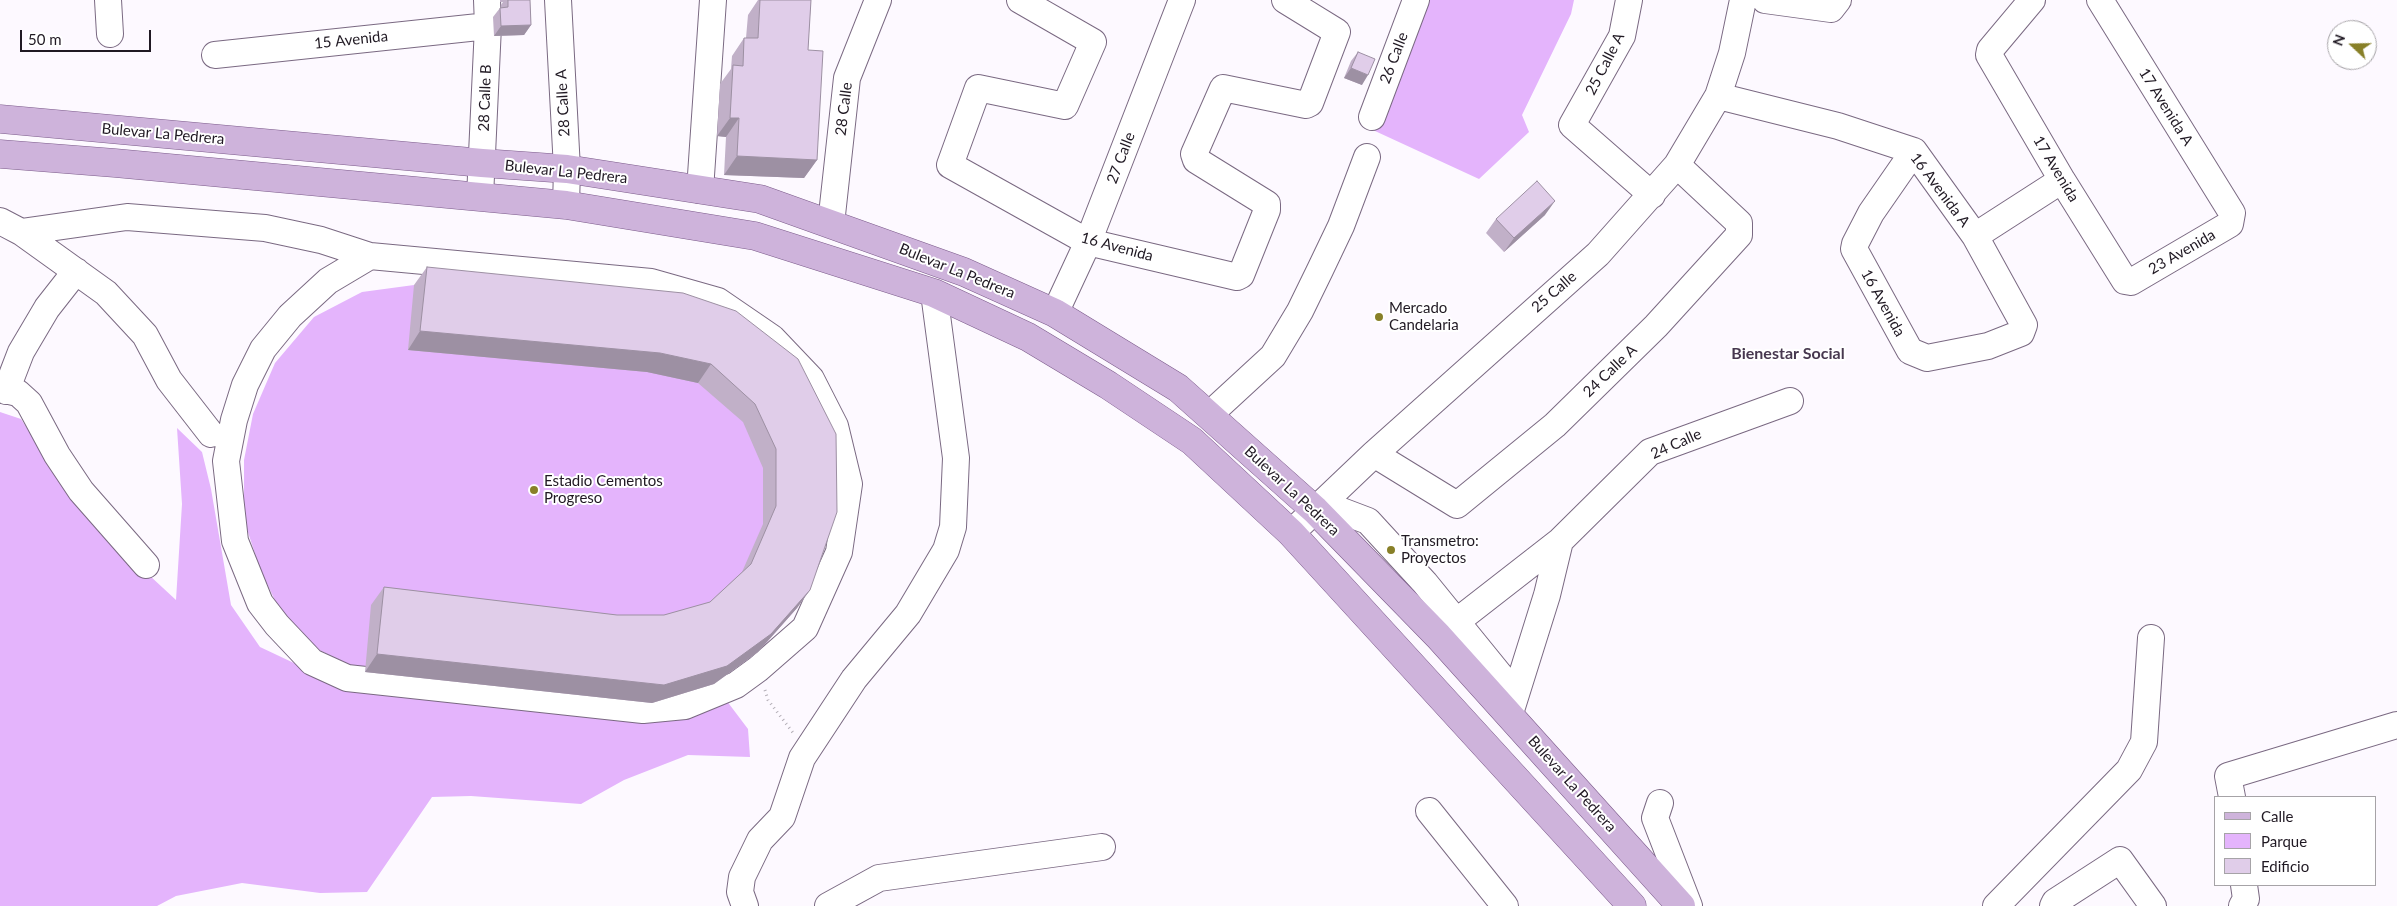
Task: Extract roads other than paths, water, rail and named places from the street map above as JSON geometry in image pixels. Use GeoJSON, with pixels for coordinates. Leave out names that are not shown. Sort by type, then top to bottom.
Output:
{"type":"FeatureCollection","features":[{"type":"Feature","properties":{"kind":"main road","name":"Bulevar La Pedrera"},"geometry":{"type":"LineString","coordinates":[[0,119],[567,169],[760,199],[964,272],[1055,313],[1178,388],[1210,414],[1448,628],[1510,714],[1681,906]]}},
{"type":"Feature","properties":{"kind":"main road","name":"Bulevar La Pedrera"},"geometry":{"type":"LineString","coordinates":[[0,154],[566,205],[755,236],[934,293],[1028,337],[1108,385],[1192,441],[1291,533],[1632,906]]}},
{"type":"Feature","properties":{"kind":"street"},"geometry":{"type":"LineString","coordinates":[[108,0],[110,34]]}},
{"type":"Feature","properties":{"kind":"street","name":"28 Calle B"},"geometry":{"type":"LineString","coordinates":[[480,197],[488,26],[487,0]]}},
{"type":"Feature","properties":{"kind":"street","name":"28 Calle A"},"geometry":{"type":"LineString","coordinates":[[558,0],[567,169],[566,205]]}},
{"type":"Feature","properties":{"kind":"street"},"geometry":{"type":"LineString","coordinates":[[700,190],[713,0]]}},
{"type":"Feature","properties":{"kind":"street","name":"28 Calle"},"geometry":{"type":"LineString","coordinates":[[831,224],[847,78],[878,0]]}},
{"type":"Feature","properties":{"kind":"street","name":"16 Avenida"},"geometry":{"type":"LineString","coordinates":[[1020,0],[1093,42],[1066,106],[978,88],[950,165],[1088,242],[1237,277],[1241,275],[1268,210],[1267,204],[1194,157],[1223,88],[1308,105],[1337,34],[1336,29],[1285,0]]}},
{"type":"Feature","properties":{"kind":"street","name":"27 Calle"},"geometry":{"type":"LineString","coordinates":[[1055,313],[1088,242],[1182,0]]}},
{"type":"Feature","properties":{"kind":"street","name":"26 Calle"},"geometry":{"type":"LineString","coordinates":[[1372,117],[1416,0]]}},
{"type":"Feature","properties":{"kind":"street","name":"25 Calle A"},"geometry":{"type":"LineString","coordinates":[[1630,0],[1622,36],[1572,125],[1652,195]]}},
{"type":"Feature","properties":{"kind":"street","name":"25 Calle"},"geometry":{"type":"LineString","coordinates":[[1291,533],[1374,454],[1598,254],[1677,166],[1718,96],[1732,53],[1743,0]]}},
{"type":"Feature","properties":{"kind":"street"},"geometry":{"type":"LineString","coordinates":[[1765,0],[1831,9],[1838,0]]}},
{"type":"Feature","properties":{"kind":"street","name":"17 Avenida"},"geometry":{"type":"LineString","coordinates":[[2032,0],[1990,50],[1989,55],[2062,180],[2125,281]]}},
{"type":"Feature","properties":{"kind":"street","name":"17 Avenida A"},"geometry":{"type":"LineString","coordinates":[[2100,0],[2232,214]]}},
{"type":"Feature","properties":{"kind":"street","name":"15 Avenida"},"geometry":{"type":"LineString","coordinates":[[215,55],[488,26]]}},
{"type":"Feature","properties":{"kind":"street","name":"16 Avenida A"},"geometry":{"type":"LineString","coordinates":[[1718,96],[1838,126],[1914,151],[1975,236],[2024,325],[2021,333],[1988,346],[1927,358],[1910,351]]}},
{"type":"Feature","properties":{"kind":"street","name":"16 Avenida"},"geometry":{"type":"LineString","coordinates":[[1910,351],[1856,254],[1855,244],[1862,230],[1914,151]]}},
{"type":"Feature","properties":{"kind":"street"},"geometry":{"type":"LineString","coordinates":[[1210,414],[1273,356],[1300,311],[1341,226],[1367,157]]}},
{"type":"Feature","properties":{"kind":"street","name":"24 Calle A"},"geometry":{"type":"LineString","coordinates":[[1374,454],[1455,504],[1460,503],[1556,425],[1656,326],[1739,236],[1739,223],[1677,166]]}},
{"type":"Feature","properties":{"kind":"street"},"geometry":{"type":"LineString","coordinates":[[1975,236],[2062,180]]}},
{"type":"Feature","properties":{"kind":"street","name":"23 Avenida"},"geometry":{"type":"LineString","coordinates":[[2125,281],[2131,282],[2230,224],[2232,214]]}},
{"type":"Feature","properties":{"kind":"street"},"geometry":{"type":"LineString","coordinates":[[10,226],[127,217],[265,228],[321,240],[370,256],[651,282],[718,302],[772,338],[811,379],[835,426],[849,484],[839,552],[806,628],[736,685],[685,706],[643,710],[347,678],[312,662],[277,626],[260,603],[235,541],[226,461],[234,420],[245,385],[263,349],[290,316],[328,281],[370,256]]}},
{"type":"Feature","properties":{"kind":"street"},"geometry":{"type":"LineString","coordinates":[[10,226],[106,293],[145,335],[170,380],[211,434]]}},
{"type":"Feature","properties":{"kind":"street"},"geometry":{"type":"LineString","coordinates":[[76,271],[47,308],[20,352],[3,390],[18,393],[29,403],[56,455],[81,491],[146,565]]}},
{"type":"Feature","properties":{"kind":"street"},"geometry":{"type":"LineString","coordinates":[[745,906],[740,892],[742,878],[749,860],[760,840],[782,817],[797,770],[807,750],[854,679],[908,614],[946,550],[953,527],[956,458],[934,293]]}},
{"type":"Feature","properties":{"kind":"street","name":"24 Calle"},"geometry":{"type":"LineString","coordinates":[[1448,628],[1560,541],[1650,452],[1790,401]]}},
{"type":"Feature","properties":{"kind":"street"},"geometry":{"type":"LineString","coordinates":[[1510,714],[1547,595],[1560,541]]}},
{"type":"Feature","properties":{"kind":"street"},"geometry":{"type":"LineString","coordinates":[[1996,906],[2129,770],[2144,742],[2151,638]]}},
{"type":"Feature","properties":{"kind":"street"},"geometry":{"type":"LineString","coordinates":[[2232,796],[2228,776],[2397,725]]}},
{"type":"Feature","properties":{"kind":"street"},"geometry":{"type":"LineString","coordinates":[[1660,803],[1655,818],[1689,906]]}},
{"type":"Feature","properties":{"kind":"street"},"geometry":{"type":"LineString","coordinates":[[1428,811],[1505,906]]}},
{"type":"Feature","properties":{"kind":"street"},"geometry":{"type":"LineString","coordinates":[[828,906],[879,878],[1102,847]]}},
{"type":"Feature","properties":{"kind":"street"},"geometry":{"type":"LineString","coordinates":[[2053,906],[2055,902],[2120,860],[2153,906]]}},
{"type":"Feature","properties":{"kind":"street"},"geometry":{"type":"LineString","coordinates":[[2242,906],[2246,899],[2244,886]]}},
{"type":"Feature","properties":{"kind":"place","name":"Mercado Candelaria"},"geometry":{"type":"Point","coordinates":[1379,317]}},
{"type":"Feature","properties":{"kind":"place","name":"Estadio Cementos Progreso"},"geometry":{"type":"Point","coordinates":[534,490]}},
{"type":"Feature","properties":{"kind":"place","name":"Transmetro: Proyectos"},"geometry":{"type":"Point","coordinates":[1391,550]}},
{"type":"Feature","properties":{"kind":"district","name":"Bienestar Social"},"geometry":{"type":"Point","coordinates":[1788,354]}}]}
